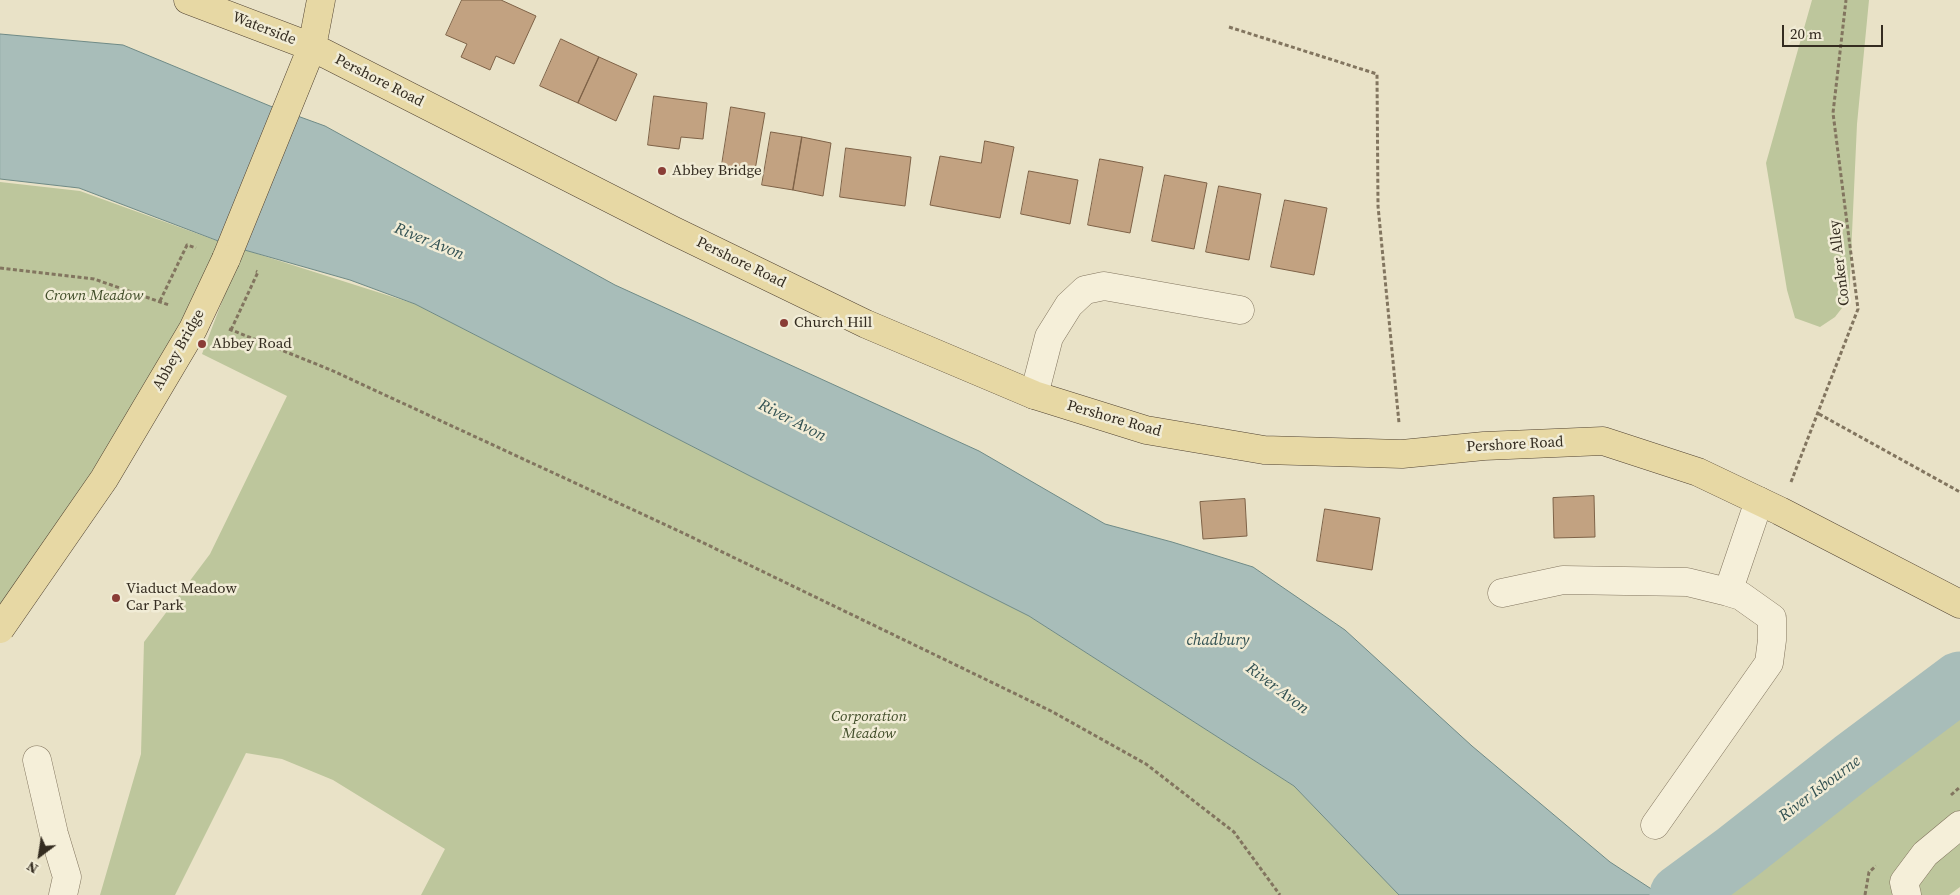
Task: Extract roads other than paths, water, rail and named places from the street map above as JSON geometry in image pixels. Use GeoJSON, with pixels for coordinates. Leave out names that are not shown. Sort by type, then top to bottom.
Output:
{"type":"FeatureCollection","features":[{"type":"Feature","properties":{"kind":"main road","name":"Waterside"},"geometry":{"type":"LineString","coordinates":[[188,0],[308,55]]}},
{"type":"Feature","properties":{"kind":"main road","name":"Abbey Bridge"},"geometry":{"type":"LineString","coordinates":[[0,629],[104,479],[193,329],[226,259],[308,55],[320,0]]}},
{"type":"Feature","properties":{"kind":"main road","name":"Pershore Road"},"geometry":{"type":"LineString","coordinates":[[308,55],[866,324],[1034,395],[1146,430],[1264,450],[1402,454],[1484,446],[1603,441],[1698,472],[1769,506],[1960,604]]}},
{"type":"Feature","properties":{"kind":"street"},"geometry":{"type":"LineString","coordinates":[[1034,395],[1049,337],[1069,306],[1085,290],[1104,286],[1240,310]]}},
{"type":"Feature","properties":{"kind":"street"},"geometry":{"type":"LineString","coordinates":[[1728,592],[1769,506]]}},
{"type":"Feature","properties":{"kind":"street"},"geometry":{"type":"LineString","coordinates":[[1502,593],[1563,580],[1687,582],[1741,596],[1772,618],[1769,663],[1655,825]]}},
{"type":"Feature","properties":{"kind":"street"},"geometry":{"type":"LineString","coordinates":[[37,760],[54,834],[67,877],[63,895]]}},
{"type":"Feature","properties":{"kind":"street"},"geometry":{"type":"LineString","coordinates":[[1907,895],[1904,882],[1925,854],[1960,825]]}},
{"type":"Feature","properties":{"kind":"water","name":"chadbury"},"geometry":{"type":"Polygon","coordinates":[[[0,34],[123,45],[270,106],[325,126],[615,285],[979,451],[1105,524],[1253,567],[1345,630],[1472,746],[1610,862],[1656,892],[1655,895],[1399,895],[1294,786],[1029,616],[752,477],[415,304],[350,280],[234,247],[79,188],[0,179],[0,34]]]}},
{"type":"Feature","properties":{"kind":"waterway","name":"River Isbourne"},"geometry":{"type":"LineString","coordinates":[[1680,895],[1960,682]]}},
{"type":"Feature","properties":{"kind":"place","name":"Abbey Bridge"},"geometry":{"type":"Point","coordinates":[662,171]}},
{"type":"Feature","properties":{"kind":"place","name":"Church Hill"},"geometry":{"type":"Point","coordinates":[784,323]}},
{"type":"Feature","properties":{"kind":"place","name":"Abbey Road"},"geometry":{"type":"Point","coordinates":[202,344]}},
{"type":"Feature","properties":{"kind":"place","name":"Viaduct Meadow Car Park"},"geometry":{"type":"Point","coordinates":[116,598]}},
{"type":"Feature","properties":{"kind":"water label","name":"River Avon"},"geometry":{"type":"Point","coordinates":[429,242]}},
{"type":"Feature","properties":{"kind":"water label","name":"River Avon"},"geometry":{"type":"Point","coordinates":[792,421]}},
{"type":"Feature","properties":{"kind":"water label","name":"River Avon"},"geometry":{"type":"Point","coordinates":[1277,689]}},
{"type":"Feature","properties":{"kind":"park label","name":"Crown Meadow"},"geometry":{"type":"Point","coordinates":[94,296]}},
{"type":"Feature","properties":{"kind":"park label","name":"Corporation Meadow"},"geometry":{"type":"Point","coordinates":[869,726]}}]}
